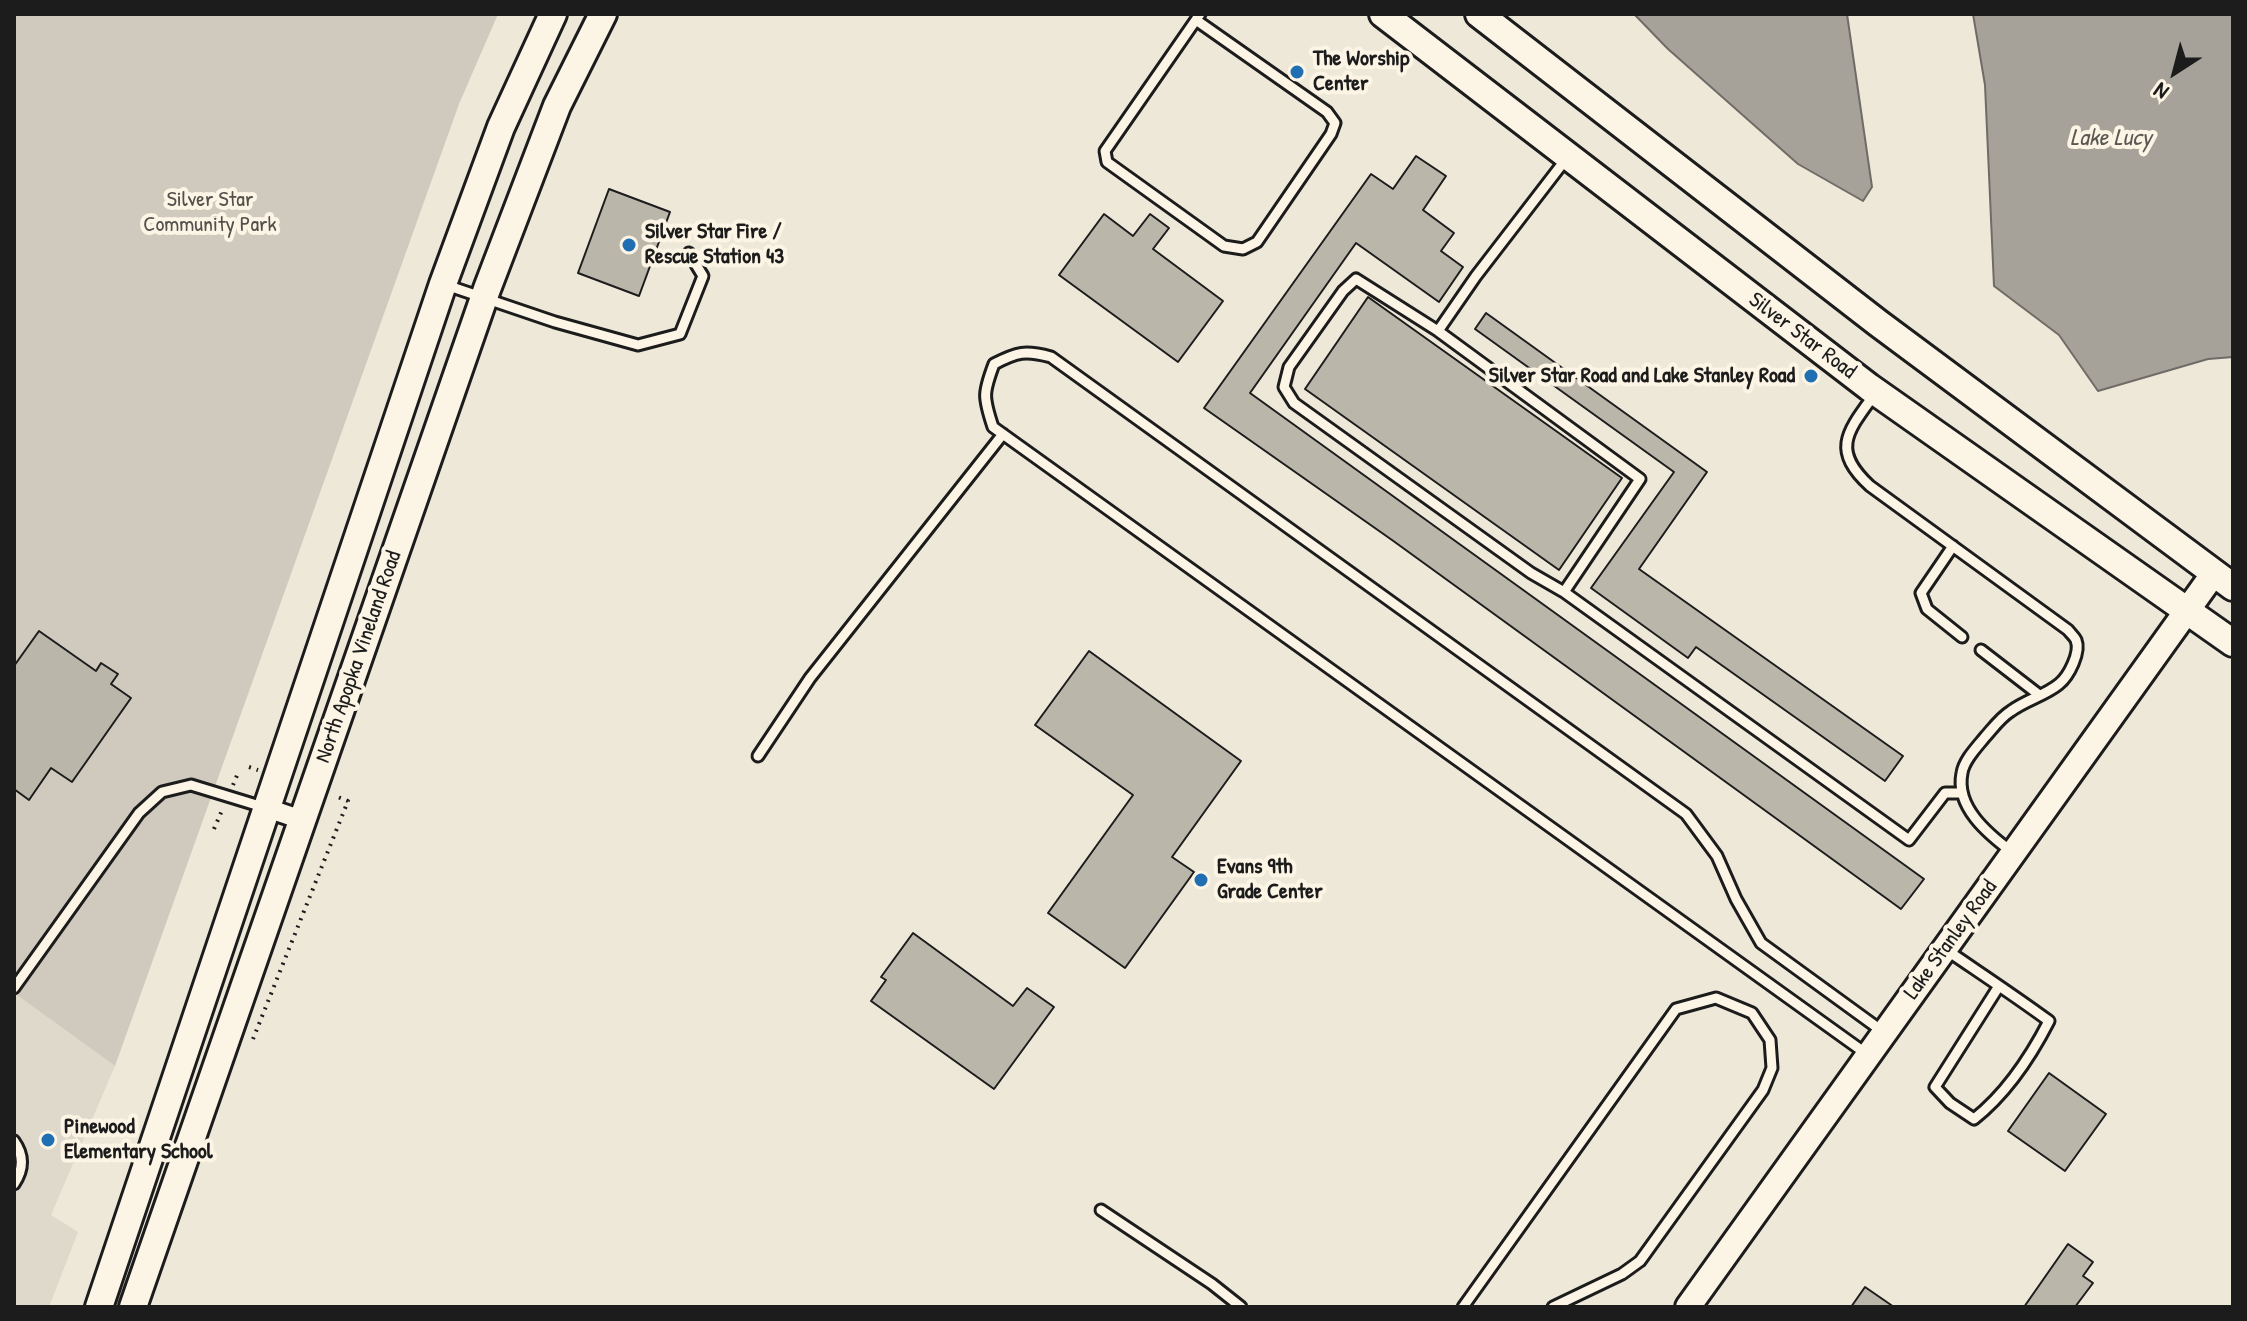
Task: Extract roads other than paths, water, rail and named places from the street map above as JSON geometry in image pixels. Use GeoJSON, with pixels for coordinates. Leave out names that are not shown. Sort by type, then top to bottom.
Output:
{"type":"FeatureCollection","features":[{"type":"Feature","properties":{"kind":"main road","name":"North Apopka Vineland Road"},"geometry":{"type":"LineString","coordinates":[[99,1307],[443,284],[501,127],[553,14]]}},
{"type":"Feature","properties":{"kind":"main road","name":"North Apopka Vineland Road"},"geometry":{"type":"LineString","coordinates":[[133,1307],[484,298],[557,106],[603,14]]}},
{"type":"Feature","properties":{"kind":"main road","name":"Silver Star Road"},"geometry":{"type":"LineString","coordinates":[[1383,14],[1876,392],[2233,643]]}},
{"type":"Feature","properties":{"kind":"main road"},"geometry":{"type":"LineString","coordinates":[[1479,14],[1878,323],[2224,580]]}},
{"type":"Feature","properties":{"kind":"street","name":"Lake Stanley Road"},"geometry":{"type":"LineString","coordinates":[[1688,1307],[2187,611],[2224,580]]}},
{"type":"Feature","properties":{"kind":"street"},"geometry":{"type":"LineString","coordinates":[[267,808],[302,820]]}},
{"type":"Feature","properties":{"kind":"lane"},"geometry":{"type":"LineString","coordinates":[[1198,17],[1327,112],[1335,123],[1331,134],[1257,242],[1243,249],[1224,246],[1107,162],[1105,151],[1198,17]]}},
{"type":"Feature","properties":{"kind":"lane"},"geometry":{"type":"LineString","coordinates":[[1438,331],[1568,156]]}},
{"type":"Feature","properties":{"kind":"lane"},"geometry":{"type":"LineString","coordinates":[[443,284],[555,322],[638,345],[680,334],[703,276],[689,253]]}},
{"type":"Feature","properties":{"kind":"lane"},"geometry":{"type":"LineString","coordinates":[[1564,592],[1640,479],[1438,331],[1356,279],[1343,291],[1289,367],[1284,387],[1294,403],[1909,840],[1945,793],[1962,793]]}},
{"type":"Feature","properties":{"kind":"lane"},"geometry":{"type":"LineString","coordinates":[[1868,1055],[993,427],[984,389],[994,364],[1013,354],[1030,351],[1051,357],[1686,814],[1717,856],[1736,899],[1761,943],[1885,1033]]}},
{"type":"Feature","properties":{"kind":"lane"},"geometry":{"type":"LineString","coordinates":[[1876,392],[1849,429],[1847,453],[1853,470],[1870,486],[2068,630],[2077,641],[2068,675],[2058,685],[2007,713],[1973,751],[1962,772],[1962,793],[1982,827],[2013,853]]}},
{"type":"Feature","properties":{"kind":"lane"},"geometry":{"type":"LineString","coordinates":[[758,756],[810,678],[1003,434]]}},
{"type":"Feature","properties":{"kind":"lane"},"geometry":{"type":"LineString","coordinates":[[1953,546],[1921,593],[1927,609],[1962,637]]}},
{"type":"Feature","properties":{"kind":"lane"},"geometry":{"type":"LineString","coordinates":[[1981,650],[2038,694]]}},
{"type":"Feature","properties":{"kind":"lane"},"geometry":{"type":"LineString","coordinates":[[14,988],[139,813],[162,792],[191,785],[267,808]]}},
{"type":"Feature","properties":{"kind":"lane"},"geometry":{"type":"LineString","coordinates":[[1945,949],[1999,986],[2049,1021],[2036,1045],[1996,1101],[1974,1119],[1950,1103],[1935,1087],[1999,986]]}},
{"type":"Feature","properties":{"kind":"lane"},"geometry":{"type":"LineString","coordinates":[[1463,1307],[1676,1009],[1716,998],[1752,1013],[1770,1040],[1772,1068],[1763,1090],[1640,1261],[1622,1274],[1553,1307]]}},
{"type":"Feature","properties":{"kind":"lane"},"geometry":{"type":"LineString","coordinates":[[14,1141],[21,1150],[22,1172],[14,1184]]}},
{"type":"Feature","properties":{"kind":"lane"},"geometry":{"type":"LineString","coordinates":[[1101,1210],[1241,1307]]}},
{"type":"Feature","properties":{"kind":"water"},"geometry":{"type":"Polygon","coordinates":[[[1634,14],[1847,14],[1872,187],[1863,201],[1798,164],[1668,49],[1634,14]]]}},
{"type":"Feature","properties":{"kind":"water","name":"Lake Lucy"},"geometry":{"type":"Polygon","coordinates":[[[1973,14],[2233,14],[2233,357],[2208,359],[2098,391],[2059,335],[1994,286],[1985,85],[1973,14]]]}},
{"type":"Feature","properties":{"kind":"place","name":"The Worship Center"},"geometry":{"type":"Point","coordinates":[1297,72]}},
{"type":"Feature","properties":{"kind":"place","name":"Silver Star Fire / Rescue Station 43"},"geometry":{"type":"Point","coordinates":[629,245]}},
{"type":"Feature","properties":{"kind":"place","name":"Silver Star Road and Lake Stanley Road"},"geometry":{"type":"Point","coordinates":[1811,376]}},
{"type":"Feature","properties":{"kind":"place","name":"Evans 9th Grade Center"},"geometry":{"type":"Point","coordinates":[1201,880]}},
{"type":"Feature","properties":{"kind":"place","name":"Pinewood Elementary School"},"geometry":{"type":"Point","coordinates":[48,1140]}},
{"type":"Feature","properties":{"kind":"park label","name":"Silver Star Community Park"},"geometry":{"type":"Point","coordinates":[210,212]}}]}
